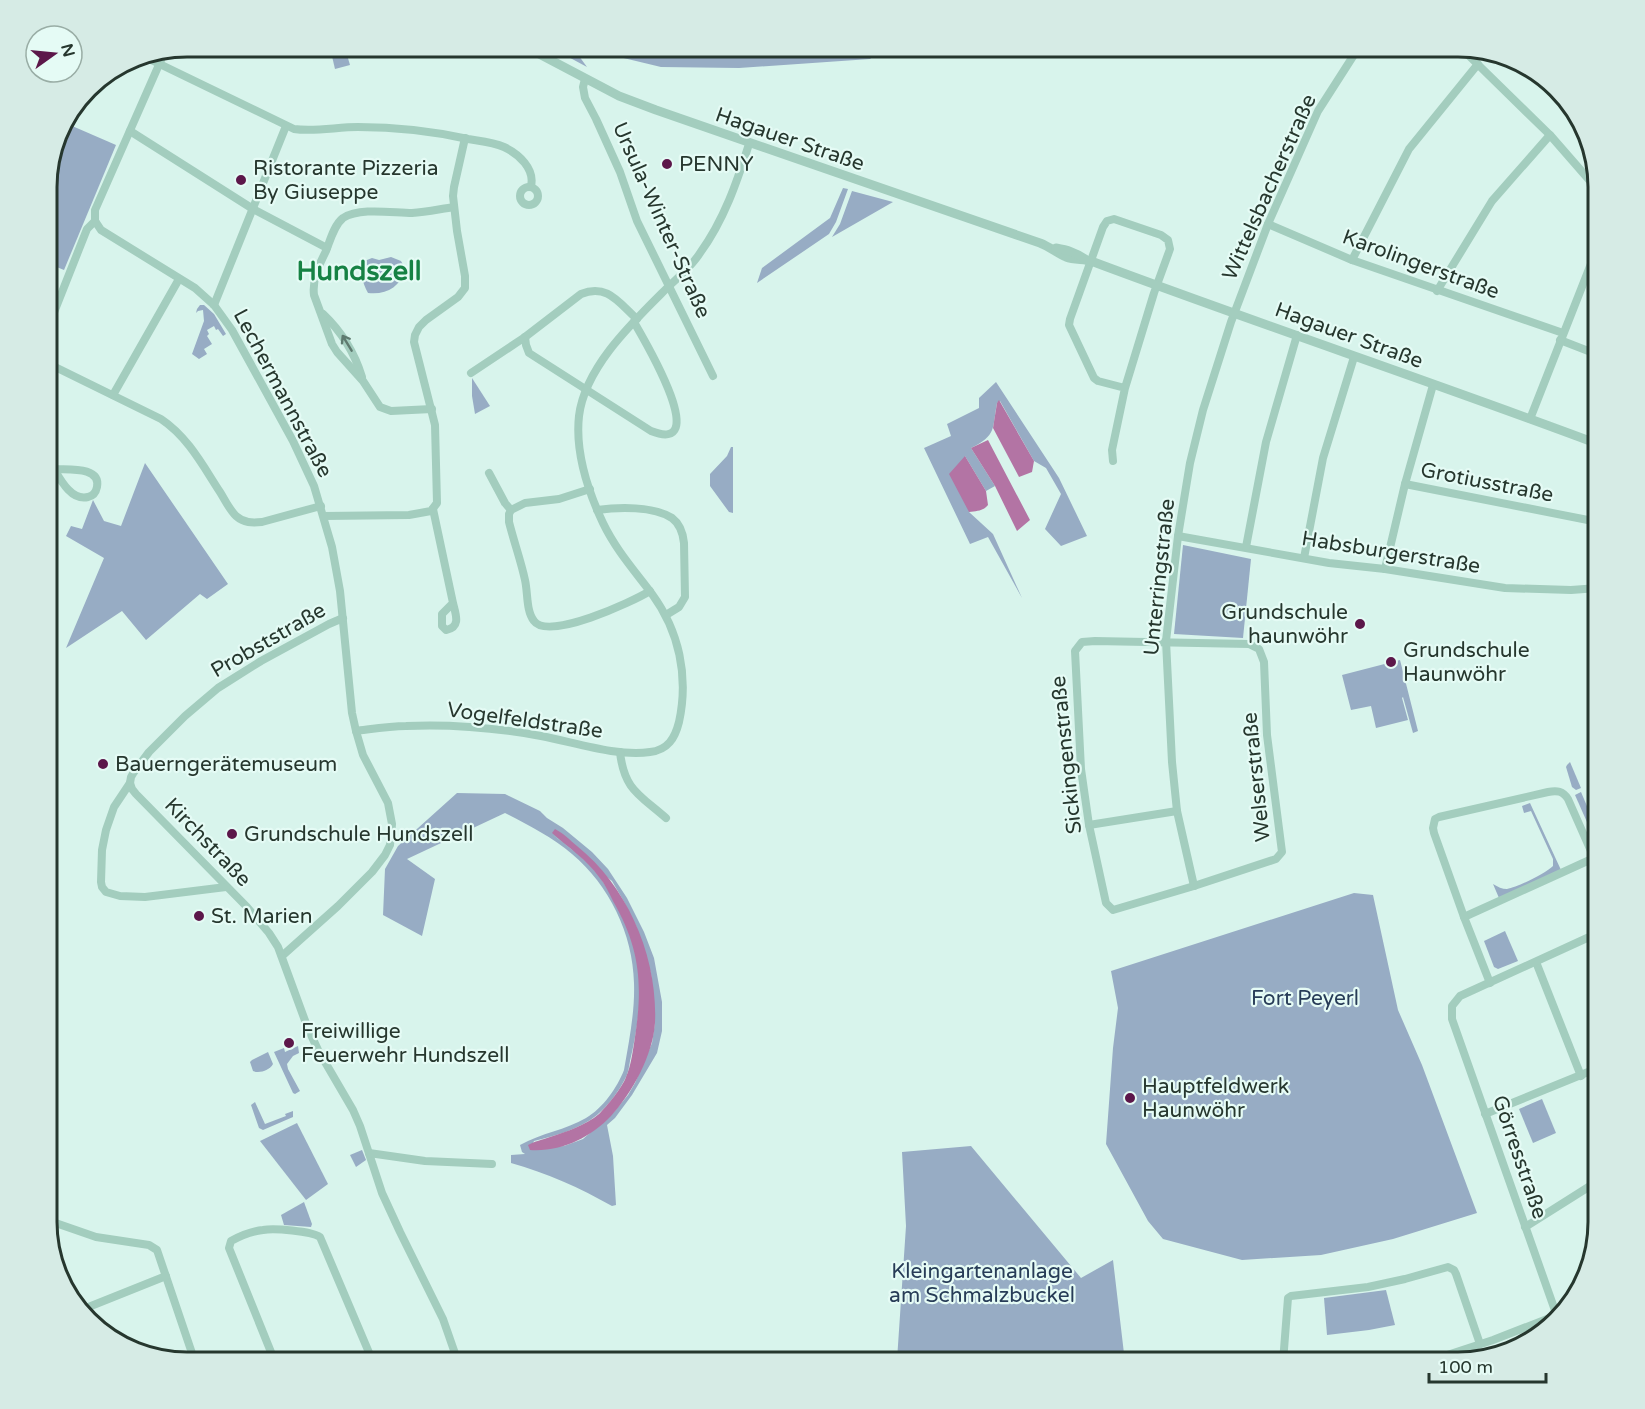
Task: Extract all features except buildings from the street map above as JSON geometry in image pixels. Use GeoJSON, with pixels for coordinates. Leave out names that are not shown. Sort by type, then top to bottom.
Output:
{"type":"FeatureCollection","features":[{"type":"Feature","properties":{"kind":"street","name":"Hagauer Straße"},"geometry":{"type":"LineString","coordinates":[[546,57],[619,96],[749,144],[1051,247],[1066,256],[1089,260],[1588,440]]}},
{"type":"Feature","properties":{"kind":"street","name":"Wittelsbacherstraße"},"geometry":{"type":"LineString","coordinates":[[1234,313],[1268,224],[1318,111],[1352,57]]}},
{"type":"Feature","properties":{"kind":"street"},"geometry":{"type":"LineString","coordinates":[[1471,58],[1550,135],[1587,177]]}},
{"type":"Feature","properties":{"kind":"street"},"geometry":{"type":"LineString","coordinates":[[57,305],[87,229],[95,221],[95,210],[161,59]]}},
{"type":"Feature","properties":{"kind":"street"},"geometry":{"type":"LineString","coordinates":[[154,61],[286,126],[303,130],[392,127],[429,131],[497,144],[512,152],[528,168],[532,180],[531,186]]}},
{"type":"Feature","properties":{"kind":"street"},"geometry":{"type":"LineString","coordinates":[[1352,260],[1409,149],[1478,64]]}},
{"type":"Feature","properties":{"kind":"street","name":"Ursula-Winter-Straße"},"geometry":{"type":"LineString","coordinates":[[585,79],[583,87],[585,98],[620,172],[637,221],[713,376]]}},
{"type":"Feature","properties":{"kind":"street"},"geometry":{"type":"LineString","coordinates":[[214,305],[286,126]]}},
{"type":"Feature","properties":{"kind":"street"},"geometry":{"type":"LineString","coordinates":[[130,131],[253,209],[327,248]]}},
{"type":"Feature","properties":{"kind":"street"},"geometry":{"type":"LineString","coordinates":[[1437,291],[1492,201],[1550,135]]}},
{"type":"Feature","properties":{"kind":"street"},"geometry":{"type":"LineString","coordinates":[[324,516],[409,515],[428,512],[436,503],[436,440],[432,409],[415,348],[415,335],[426,320],[458,297],[465,288],[454,207],[454,187],[465,138]]}},
{"type":"Feature","properties":{"kind":"street"},"geometry":{"type":"LineString","coordinates":[[597,510],[630,508],[646,510],[672,519],[678,524],[684,536],[685,597],[679,607],[666,615],[613,543],[597,510],[581,456],[579,427],[581,405],[585,390],[606,356],[635,320],[687,270],[716,229],[733,192],[749,144]]}},
{"type":"Feature","properties":{"kind":"street"},"geometry":{"type":"LineString","coordinates":[[432,409],[385,410],[376,403],[363,381],[332,344],[313,287],[327,248],[343,219],[354,214],[417,212],[454,207]]}},
{"type":"Feature","properties":{"kind":"street"},"geometry":{"type":"LineString","coordinates":[[1113,461],[1112,450],[1125,388],[1170,249],[1168,240],[1161,235],[1111,219],[1104,223],[1089,260],[1069,328],[1094,378],[1125,388]]}},
{"type":"Feature","properties":{"kind":"street","name":"Lechermannstraße"},"geometry":{"type":"LineString","coordinates":[[95,221],[100,230],[200,292],[214,305],[232,330],[293,441],[305,465],[324,516],[337,568],[352,713],[363,755],[388,802],[392,824],[390,845],[372,872],[282,956]]}},
{"type":"Feature","properties":{"kind":"street","name":"Karolingerstraße"},"geometry":{"type":"LineString","coordinates":[[1268,224],[1352,260],[1562,337],[1588,350]]}},
{"type":"Feature","properties":{"kind":"street"},"geometry":{"type":"LineString","coordinates":[[1530,418],[1588,276]]}},
{"type":"Feature","properties":{"kind":"street"},"geometry":{"type":"LineString","coordinates":[[113,395],[179,279]]}},
{"type":"Feature","properties":{"kind":"street"},"geometry":{"type":"LineString","coordinates":[[471,373],[525,337],[581,294],[590,290],[599,290],[609,294],[635,320],[666,385],[677,419],[675,429],[664,435],[651,431],[530,353],[525,337]]}},
{"type":"Feature","properties":{"kind":"street"},"geometry":{"type":"LineString","coordinates":[[321,311],[348,343],[358,363],[363,381]]}},
{"type":"Feature","properties":{"kind":"street","name":"Unterringstraße"},"geometry":{"type":"LineString","coordinates":[[1194,886],[1177,811],[1172,762],[1166,642],[1178,536],[1190,464],[1203,410],[1234,313]]}},
{"type":"Feature","properties":{"kind":"street"},"geometry":{"type":"LineString","coordinates":[[1245,547],[1266,442],[1298,335]]}},
{"type":"Feature","properties":{"kind":"street"},"geometry":{"type":"LineString","coordinates":[[1304,558],[1323,458],[1354,357]]}},
{"type":"Feature","properties":{"kind":"street"},"geometry":{"type":"LineString","coordinates":[[57,368],[172,426],[193,451],[231,510],[243,520],[254,523],[262,522],[321,506]]}},
{"type":"Feature","properties":{"kind":"street"},"geometry":{"type":"LineString","coordinates":[[1385,569],[1405,483],[1433,385]]}},
{"type":"Feature","properties":{"kind":"street"},"geometry":{"type":"LineString","coordinates":[[57,468],[75,469],[90,474],[98,483],[95,493],[86,497],[72,493],[57,476]]}},
{"type":"Feature","properties":{"kind":"street"},"geometry":{"type":"LineString","coordinates":[[489,473],[511,510]]}},
{"type":"Feature","properties":{"kind":"street","name":"Grotiusstraße"},"geometry":{"type":"LineString","coordinates":[[1405,483],[1588,520]]}},
{"type":"Feature","properties":{"kind":"street"},"geometry":{"type":"LineString","coordinates":[[590,489],[559,499],[525,503],[511,510],[509,522],[526,582],[532,618],[541,627],[554,627],[596,616],[635,600],[650,591]]}},
{"type":"Feature","properties":{"kind":"street"},"geometry":{"type":"LineString","coordinates":[[433,509],[453,603]]}},
{"type":"Feature","properties":{"kind":"street","name":"Habsburgerstraße"},"geometry":{"type":"LineString","coordinates":[[1178,536],[1329,562],[1505,588],[1588,589]]}},
{"type":"Feature","properties":{"kind":"street","name":"Vogelfeldstraße"},"geometry":{"type":"LineString","coordinates":[[356,732],[403,726],[453,726],[540,736],[620,752],[660,750],[671,742],[678,729],[683,698],[682,666],[676,638],[666,615]]}},
{"type":"Feature","properties":{"kind":"street","name":"Probststraße"},"geometry":{"type":"LineString","coordinates":[[226,887],[146,897],[106,892],[102,887],[102,850],[114,807],[130,783],[134,772],[155,746],[218,688],[261,661],[343,618]]}},
{"type":"Feature","properties":{"kind":"street","name":"Sickingenstraße"},"geometry":{"type":"LineString","coordinates":[[1113,910],[1106,903],[1089,825],[1081,769],[1075,651],[1082,642],[1095,640],[1166,642]]}},
{"type":"Feature","properties":{"kind":"street","name":"Welserstraße"},"geometry":{"type":"LineString","coordinates":[[1113,910],[1276,859],[1282,852],[1268,745],[1264,662],[1259,649],[1249,644],[1166,642]]}},
{"type":"Feature","properties":{"kind":"street"},"geometry":{"type":"LineString","coordinates":[[620,752],[621,766],[628,784],[666,818]]}},
{"type":"Feature","properties":{"kind":"street","name":"Kirchstraße"},"geometry":{"type":"LineString","coordinates":[[130,783],[136,794],[269,933],[282,956],[314,1042],[353,1110],[390,1213],[443,1319],[455,1352]]}},
{"type":"Feature","properties":{"kind":"street"},"geometry":{"type":"LineString","coordinates":[[1588,844],[1568,799],[1558,791],[1439,817],[1433,822],[1434,833],[1490,983],[1588,938]]}},
{"type":"Feature","properties":{"kind":"street"},"geometry":{"type":"LineString","coordinates":[[1089,825],[1177,811]]}},
{"type":"Feature","properties":{"kind":"street"},"geometry":{"type":"LineString","coordinates":[[1464,917],[1588,861]]}},
{"type":"Feature","properties":{"kind":"street"},"geometry":{"type":"LineString","coordinates":[[1536,962],[1581,1076]]}},
{"type":"Feature","properties":{"kind":"street","name":"Görresstraße"},"geometry":{"type":"LineString","coordinates":[[1490,983],[1460,996],[1452,1006],[1452,1019],[1554,1310]]}},
{"type":"Feature","properties":{"kind":"street"},"geometry":{"type":"LineString","coordinates":[[1485,1114],[1588,1073]]}},
{"type":"Feature","properties":{"kind":"street"},"geometry":{"type":"LineString","coordinates":[[369,1153],[425,1161],[492,1164]]}},
{"type":"Feature","properties":{"kind":"street"},"geometry":{"type":"LineString","coordinates":[[1525,1227],[1588,1188]]}},
{"type":"Feature","properties":{"kind":"street"},"geometry":{"type":"LineString","coordinates":[[57,1223],[96,1237],[154,1247],[159,1255],[192,1352]]}},
{"type":"Feature","properties":{"kind":"street"},"geometry":{"type":"LineString","coordinates":[[271,1352],[229,1245],[235,1239],[262,1230],[309,1232],[320,1236],[369,1352]]}},
{"type":"Feature","properties":{"kind":"street"},"geometry":{"type":"LineString","coordinates":[[1284,1352],[1288,1298],[1291,1296],[1368,1287],[1448,1267],[1456,1274],[1480,1344]]}},
{"type":"Feature","properties":{"kind":"street"},"geometry":{"type":"LineString","coordinates":[[89,1307],[166,1276]]}},
{"type":"Feature","properties":{"kind":"street"},"geometry":{"type":"LineString","coordinates":[[1456,1352],[1538,1325]]}},
{"type":"Feature","properties":{"kind":"green space"},"geometry":{"type":"Polygon","coordinates":[[[332,57],[348,57],[350,65],[335,69],[332,57]]]}},
{"type":"Feature","properties":{"kind":"green space"},"geometry":{"type":"Polygon","coordinates":[[[568,57],[580,57],[587,67],[568,57]]]}},
{"type":"Feature","properties":{"kind":"green space"},"geometry":{"type":"Polygon","coordinates":[[[619,57],[872,57],[870,59],[739,68],[661,67],[619,57]]]}},
{"type":"Feature","properties":{"kind":"green space"},"geometry":{"type":"Polygon","coordinates":[[[72,126],[116,145],[64,270],[57,267],[57,178],[61,153],[72,126]]]}},
{"type":"Feature","properties":{"kind":"green space"},"geometry":{"type":"Polygon","coordinates":[[[843,188],[848,189],[829,234],[757,283],[762,268],[830,218],[843,188]]]}},
{"type":"Feature","properties":{"kind":"green space"},"geometry":{"type":"Polygon","coordinates":[[[852,191],[893,202],[832,237],[840,224],[852,191]]]}},
{"type":"Feature","properties":{"kind":"green space"},"geometry":{"type":"Polygon","coordinates":[[[391,257],[401,261],[406,270],[400,281],[387,291],[368,293],[362,278],[362,262],[372,258],[379,260],[391,257]]]}},
{"type":"Feature","properties":{"kind":"green space"},"geometry":{"type":"Polygon","coordinates":[[[200,305],[204,305],[214,314],[226,334],[223,336],[214,326],[207,330],[209,334],[207,336],[212,344],[204,349],[207,354],[199,359],[192,354],[204,321],[203,310],[196,313],[200,305]]]}},
{"type":"Feature","properties":{"kind":"green space"},"geometry":{"type":"Polygon","coordinates":[[[472,378],[490,406],[475,414],[472,396],[472,378]]]}},
{"type":"Feature","properties":{"kind":"green space"},"geometry":{"type":"Polygon","coordinates":[[[996,382],[1059,478],[1087,536],[1061,546],[1045,529],[1061,494],[1046,468],[1034,461],[1000,401],[997,403],[989,435],[971,448],[995,486],[986,491],[965,456],[969,512],[993,534],[1022,598],[988,537],[970,544],[924,448],[951,436],[947,424],[979,408],[979,398],[996,382]]]}},
{"type":"Feature","properties":{"kind":"green space"},"geometry":{"type":"Polygon","coordinates":[[[733,447],[733,513],[729,512],[710,486],[710,474],[727,456],[733,447]]]}},
{"type":"Feature","properties":{"kind":"green space"},"geometry":{"type":"Polygon","coordinates":[[[145,463],[228,584],[207,599],[200,594],[146,640],[122,611],[66,648],[104,558],[66,536],[71,526],[82,529],[93,500],[104,521],[121,526],[145,463]]]}},
{"type":"Feature","properties":{"kind":"green space"},"geometry":{"type":"Polygon","coordinates":[[[1183,545],[1251,559],[1243,638],[1174,634],[1183,545]]]}},
{"type":"Feature","properties":{"kind":"green space"},"geometry":{"type":"Polygon","coordinates":[[[1400,660],[1418,731],[1413,733],[1403,697],[1408,720],[1376,728],[1371,706],[1351,710],[1342,675],[1400,660]]]}},
{"type":"Feature","properties":{"kind":"green space"},"geometry":{"type":"Polygon","coordinates":[[[1570,762],[1581,788],[1576,790],[1572,787],[1566,767],[1570,762]]]}},
{"type":"Feature","properties":{"kind":"green space"},"geometry":{"type":"Polygon","coordinates":[[[1581,792],[1588,808],[1588,824],[1575,795],[1581,792]]]}},
{"type":"Feature","properties":{"kind":"green space"},"geometry":{"type":"Polygon","coordinates":[[[457,793],[505,794],[540,811],[592,852],[608,869],[627,898],[644,932],[654,958],[662,1002],[662,1031],[657,1053],[632,1095],[607,1125],[613,1156],[616,1205],[612,1206],[563,1182],[511,1163],[511,1155],[525,1154],[520,1145],[562,1129],[592,1114],[609,1097],[624,1070],[634,1005],[633,965],[617,912],[597,880],[564,848],[505,813],[407,859],[435,879],[422,936],[383,915],[385,869],[398,846],[457,793]],[[585,860],[600,877],[618,908],[636,953],[640,1001],[628,1073],[623,1084],[597,1115],[575,1128],[534,1141],[530,1150],[564,1146],[583,1139],[614,1112],[635,1083],[652,1043],[655,1023],[651,974],[636,926],[612,881],[585,860]]]}},
{"type":"Feature","properties":{"kind":"green space"},"geometry":{"type":"Polygon","coordinates":[[[1530,803],[1561,870],[1499,898],[1493,884],[1503,889],[1512,888],[1553,866],[1553,859],[1531,811],[1524,813],[1522,806],[1530,803]]]}},
{"type":"Feature","properties":{"kind":"green space","name":"Fort Peyerl"},"geometry":{"type":"Polygon","coordinates":[[[1354,893],[1373,895],[1398,1010],[1422,1065],[1477,1213],[1393,1239],[1321,1255],[1242,1260],[1163,1239],[1148,1221],[1106,1144],[1118,1008],[1111,971],[1354,893]]]}},
{"type":"Feature","properties":{"kind":"green space"},"geometry":{"type":"Polygon","coordinates":[[[1505,931],[1518,961],[1498,969],[1494,967],[1484,941],[1505,931]]]}},
{"type":"Feature","properties":{"kind":"green space"},"geometry":{"type":"Polygon","coordinates":[[[298,1046],[299,1053],[293,1056],[287,1064],[300,1091],[295,1094],[274,1052],[284,1048],[285,1052],[298,1046]]]}},
{"type":"Feature","properties":{"kind":"green space"},"geometry":{"type":"Polygon","coordinates":[[[268,1052],[272,1066],[261,1072],[253,1071],[250,1062],[268,1052]]]}},
{"type":"Feature","properties":{"kind":"green space"},"geometry":{"type":"Polygon","coordinates":[[[1542,1099],[1556,1133],[1533,1143],[1519,1109],[1542,1099]]]}},
{"type":"Feature","properties":{"kind":"green space"},"geometry":{"type":"Polygon","coordinates":[[[255,1102],[265,1124],[293,1111],[293,1117],[263,1130],[259,1128],[251,1105],[255,1102]]]}},
{"type":"Feature","properties":{"kind":"green space"},"geometry":{"type":"Polygon","coordinates":[[[297,1123],[328,1184],[306,1200],[260,1141],[297,1123]]]}},
{"type":"Feature","properties":{"kind":"green space","name":"Kleingartenanlage am Schmalzbuckel"},"geometry":{"type":"Polygon","coordinates":[[[971,1146],[1081,1278],[1113,1260],[1124,1352],[898,1352],[906,1226],[902,1152],[971,1146]]]}},
{"type":"Feature","properties":{"kind":"green space"},"geometry":{"type":"Polygon","coordinates":[[[362,1150],[366,1160],[356,1167],[350,1155],[362,1150]]]}},
{"type":"Feature","properties":{"kind":"green space"},"geometry":{"type":"Polygon","coordinates":[[[304,1202],[311,1227],[284,1225],[281,1215],[304,1202]]]}},
{"type":"Feature","properties":{"kind":"green space"},"geometry":{"type":"Polygon","coordinates":[[[1386,1290],[1395,1325],[1327,1335],[1324,1298],[1386,1290]]]}},
{"type":"Feature","properties":{"kind":"shaded area"},"geometry":{"type":"Polygon","coordinates":[[[999,400],[1034,461],[1032,472],[1019,477],[993,428],[999,400]]]}},
{"type":"Feature","properties":{"kind":"shaded area"},"geometry":{"type":"Polygon","coordinates":[[[988,440],[1030,520],[1017,531],[995,486],[971,448],[988,440]]]}},
{"type":"Feature","properties":{"kind":"shaded area"},"geometry":{"type":"Polygon","coordinates":[[[965,456],[986,491],[988,505],[980,510],[969,512],[949,474],[965,456]]]}},
{"type":"Feature","properties":{"kind":"shaded area"},"geometry":{"type":"Polygon","coordinates":[[[555,829],[595,863],[625,903],[645,949],[651,973],[655,998],[655,1023],[650,1048],[640,1073],[611,1116],[594,1131],[574,1142],[553,1149],[530,1150],[528,1145],[588,1122],[610,1102],[628,1073],[633,1052],[639,1000],[634,951],[622,918],[601,880],[583,859],[552,833],[555,829]]]}},
{"type":"Feature","properties":{"kind":"place","name":"PENNY"},"geometry":{"type":"Point","coordinates":[667,164]}},
{"type":"Feature","properties":{"kind":"place","name":"Ristorante Pizzeria By Giuseppe"},"geometry":{"type":"Point","coordinates":[241,180]}},
{"type":"Feature","properties":{"kind":"place","name":"Grundschule haunwöhr"},"geometry":{"type":"Point","coordinates":[1360,624]}},
{"type":"Feature","properties":{"kind":"place","name":"Grundschule Haunwöhr"},"geometry":{"type":"Point","coordinates":[1391,662]}},
{"type":"Feature","properties":{"kind":"place","name":"Bauerngerätemuseum"},"geometry":{"type":"Point","coordinates":[103,764]}},
{"type":"Feature","properties":{"kind":"place","name":"Grundschule Hundszell"},"geometry":{"type":"Point","coordinates":[232,834]}},
{"type":"Feature","properties":{"kind":"place","name":"St. Marien"},"geometry":{"type":"Point","coordinates":[199,916]}},
{"type":"Feature","properties":{"kind":"place","name":"Freiwillige Feuerwehr Hundszell"},"geometry":{"type":"Point","coordinates":[289,1043]}},
{"type":"Feature","properties":{"kind":"place","name":"Hauptfeldwerk Haunwöhr"},"geometry":{"type":"Point","coordinates":[1130,1098]}},
{"type":"Feature","properties":{"kind":"district","name":"Hundszell"},"geometry":{"type":"Point","coordinates":[359,271]}}]}
